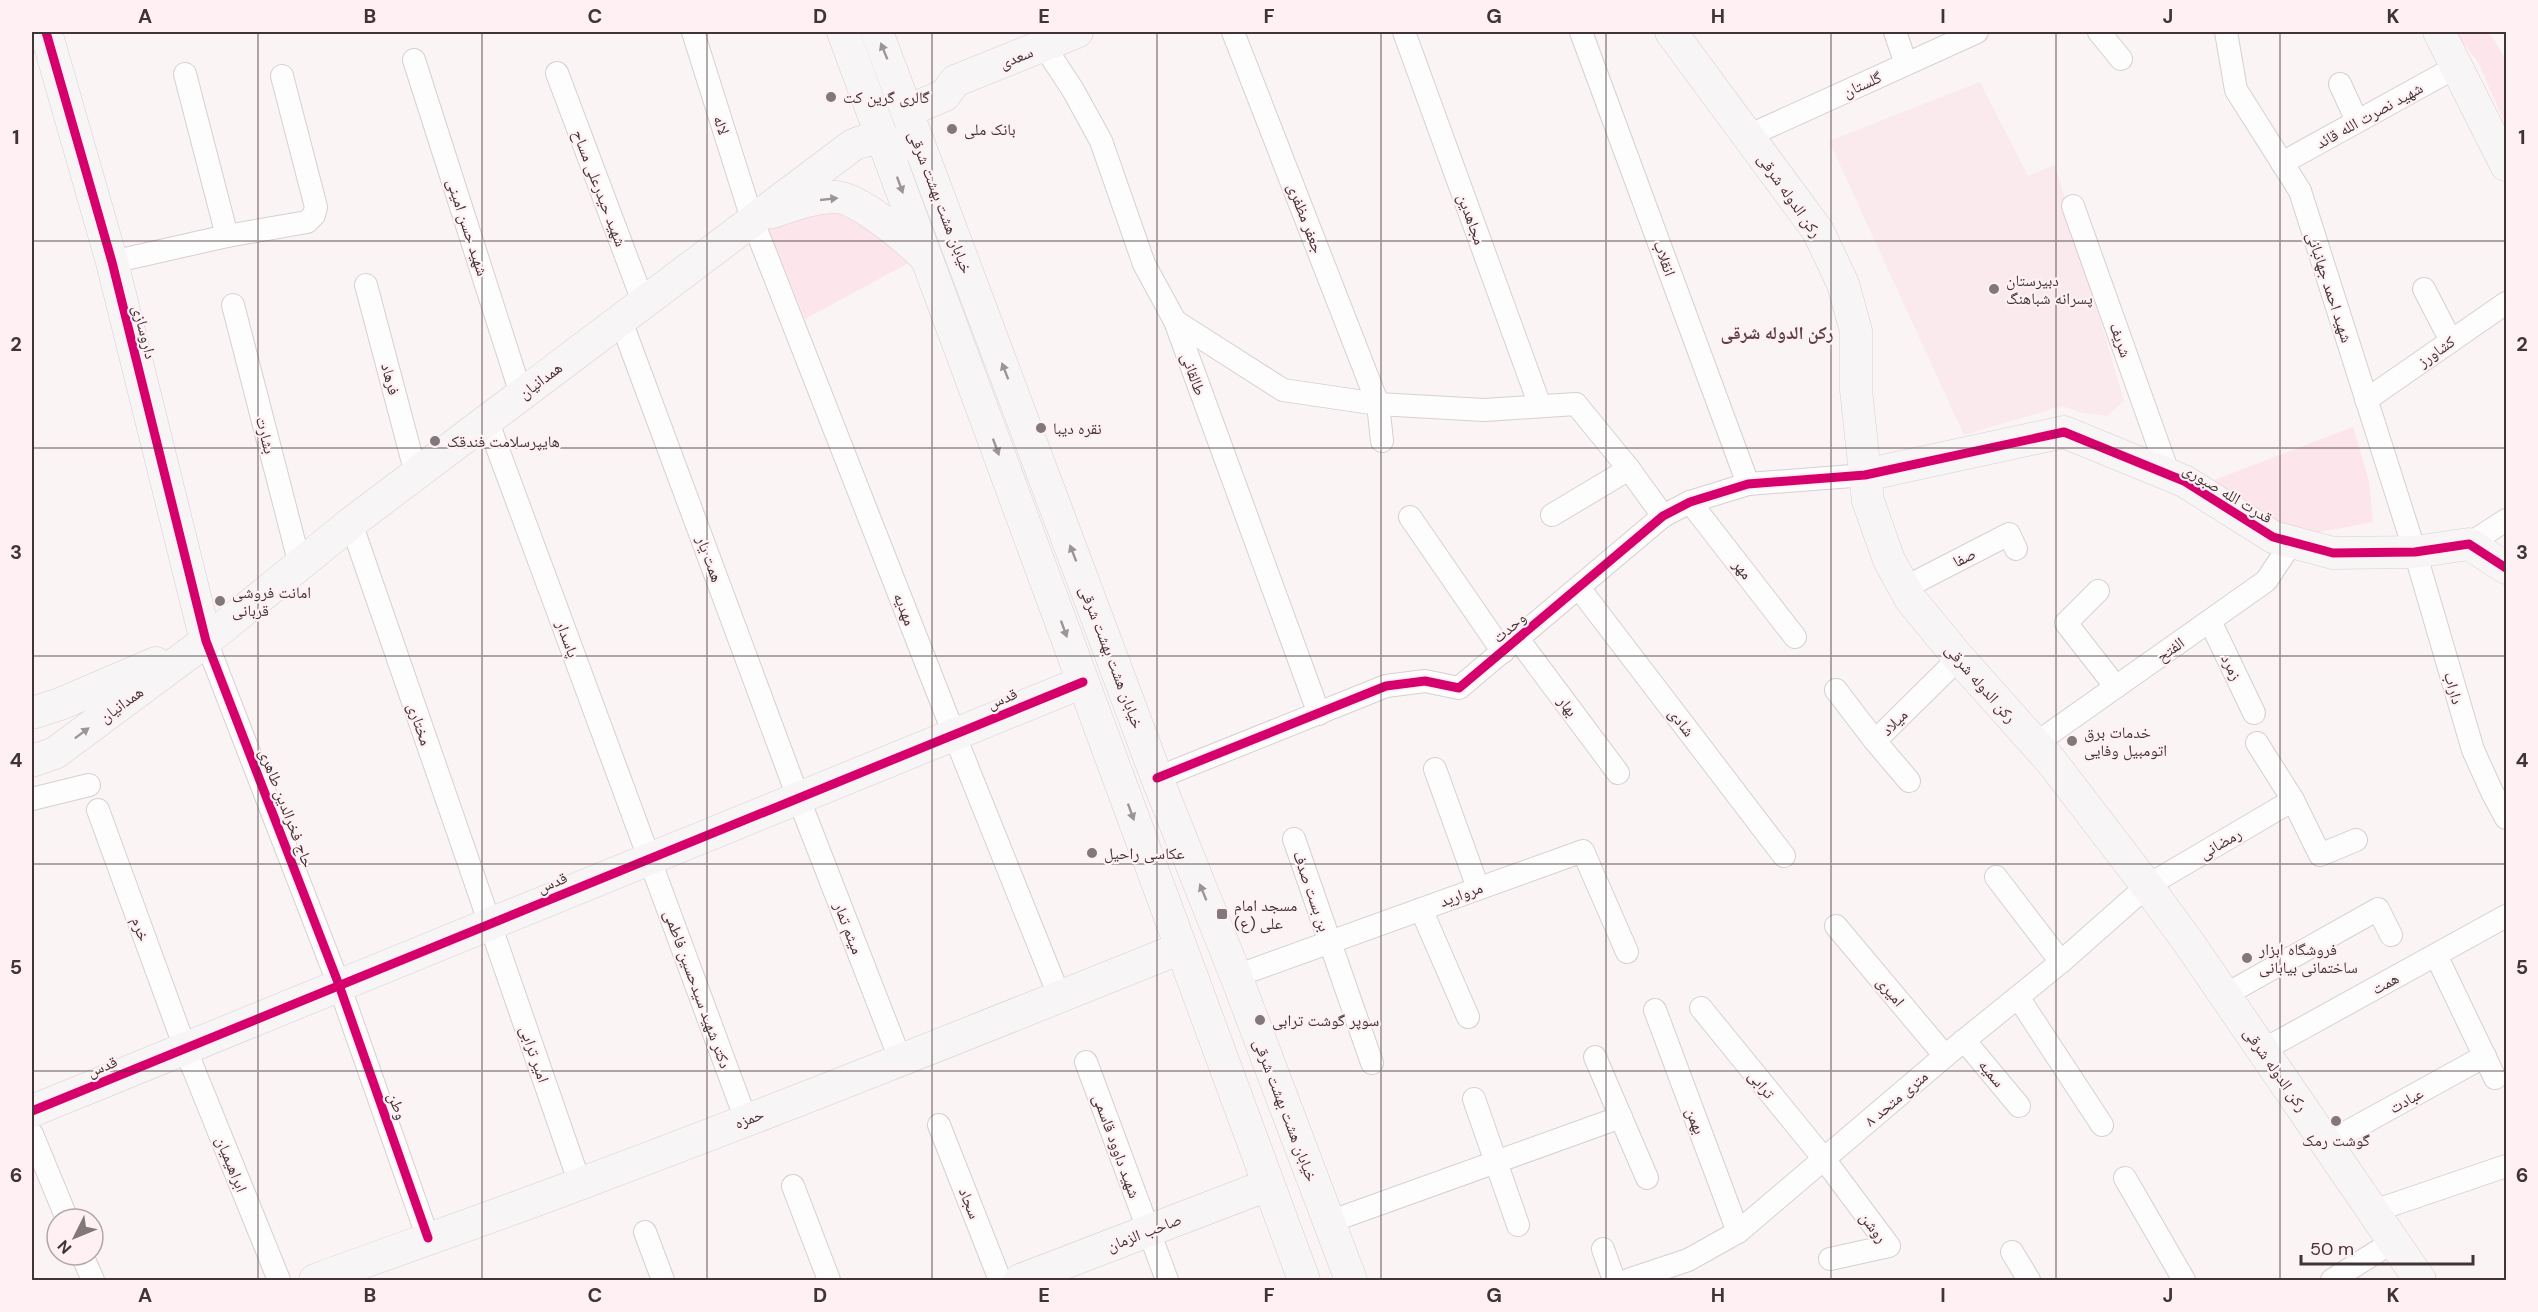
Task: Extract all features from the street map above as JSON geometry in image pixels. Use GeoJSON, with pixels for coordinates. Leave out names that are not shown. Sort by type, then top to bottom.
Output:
{"type":"FeatureCollection","features":[{"type":"Feature","properties":{"kind":"main road","name":"داروسازی"},"geometry":{"type":"LineString","coordinates":[[46,32],[112,262],[206,641]]}},
{"type":"Feature","properties":{"kind":"main road","name":"خیابان هشت بهشت شرقی"},"geometry":{"type":"LineString","coordinates":[[843,32],[1304,1281]]}},
{"type":"Feature","properties":{"kind":"main road","name":"خیابان هشت بهشت شرقی"},"geometry":{"type":"LineString","coordinates":[[877,32],[1157,778],[1236,976],[1351,1281]]}},
{"type":"Feature","properties":{"kind":"main road","name":"رکن الدوله شرقی"},"geometry":{"type":"LineString","coordinates":[[1671,32],[1818,231],[1843,284],[1856,331],[1856,390],[1868,501],[1889,560],[1911,600],[2035,744],[2147,886],[2225,995],[2420,1281]]}},
{"type":"Feature","properties":{"kind":"main road"},"geometry":{"type":"LineString","coordinates":[[2439,32],[2506,165]]}},
{"type":"Feature","properties":{"kind":"main road","name":"سعدی"},"geometry":{"type":"LineString","coordinates":[[904,101],[945,95],[955,81],[1060,36]]}},
{"type":"Feature","properties":{"kind":"main road"},"geometry":{"type":"LineString","coordinates":[[853,145],[866,127],[871,106]]}},
{"type":"Feature","properties":{"kind":"main road","name":"همدانیان"},"geometry":{"type":"LineString","coordinates":[[32,761],[55,753],[206,641],[416,474],[853,145],[862,141],[884,139]]}},
{"type":"Feature","properties":{"kind":"main road"},"geometry":{"type":"LineString","coordinates":[[884,139],[909,150],[929,170]]}},
{"type":"Feature","properties":{"kind":"main road"},"geometry":{"type":"LineString","coordinates":[[752,219],[802,202],[838,197],[867,211],[906,238],[927,260]]}},
{"type":"Feature","properties":{"kind":"main road","name":"قدرت الله صبوری"},"geometry":{"type":"LineString","coordinates":[[1865,475],[2064,432],[2184,481],[2273,537],[2333,553],[2415,552],[2469,544]]}},
{"type":"Feature","properties":{"kind":"main road"},"geometry":{"type":"LineString","coordinates":[[2469,544],[2506,568]]}},
{"type":"Feature","properties":{"kind":"main road","name":"همدانیان"},"geometry":{"type":"LineString","coordinates":[[32,713],[60,704],[206,641]]}},
{"type":"Feature","properties":{"kind":"main road","name":"قدس"},"geometry":{"type":"LineString","coordinates":[[32,1111],[1083,682]]}},
{"type":"Feature","properties":{"kind":"main road","name":"حمزه"},"geometry":{"type":"LineString","coordinates":[[315,1281],[580,1184],[1060,998],[1181,948]]}},
{"type":"Feature","properties":{"kind":"main road"},"geometry":{"type":"LineString","coordinates":[[1240,1111],[1281,1098]]}},
{"type":"Feature","properties":{"kind":"main road","name":"صاحب الزمان"},"geometry":{"type":"LineString","coordinates":[[1020,1281],[1268,1185]]}},
{"type":"Feature","properties":{"kind":"street","name":"لاله"},"geometry":{"type":"LineString","coordinates":[[693,32],[752,219]]}},
{"type":"Feature","properties":{"kind":"street","name":"جعفر مظفری"},"geometry":{"type":"LineString","coordinates":[[1233,32],[1378,404],[1382,441]]}},
{"type":"Feature","properties":{"kind":"street","name":"مجاهدین"},"geometry":{"type":"LineString","coordinates":[[1404,32],[1540,406]]}},
{"type":"Feature","properties":{"kind":"street","name":"انقلاب"},"geometry":{"type":"LineString","coordinates":[[1581,32],[1748,484]]}},
{"type":"Feature","properties":{"kind":"street"},"geometry":{"type":"LineString","coordinates":[[1895,32],[1906,64]]}},
{"type":"Feature","properties":{"kind":"street","name":"گلستان"},"geometry":{"type":"LineString","coordinates":[[1748,136],[1977,32]]}},
{"type":"Feature","properties":{"kind":"street"},"geometry":{"type":"LineString","coordinates":[[2099,32],[2121,59]]}},
{"type":"Feature","properties":{"kind":"street","name":"شهید احمد جهانبانی"},"geometry":{"type":"LineString","coordinates":[[2226,32],[2236,90],[2300,191],[2415,552]]}},
{"type":"Feature","properties":{"kind":"street","name":"طالقانی"},"geometry":{"type":"LineString","coordinates":[[1060,36],[1073,90],[1101,141],[1144,264],[1175,321],[1319,714]]}},
{"type":"Feature","properties":{"kind":"street","name":"شهید حسن امینی"},"geometry":{"type":"LineString","coordinates":[[414,60],[521,394]]}},
{"type":"Feature","properties":{"kind":"street","name":"شهید نصرت الله قائد"},"geometry":{"type":"LineString","coordinates":[[2282,163],[2456,67]]}},
{"type":"Feature","properties":{"kind":"street","name":"شهید حیدرعلی مساح"},"geometry":{"type":"LineString","coordinates":[[557,73],[632,312]]}},
{"type":"Feature","properties":{"kind":"street"},"geometry":{"type":"LineString","coordinates":[[185,74],[227,236]]}},
{"type":"Feature","properties":{"kind":"street"},"geometry":{"type":"LineString","coordinates":[[112,262],[227,236],[307,222],[314,215],[316,207],[282,76]]}},
{"type":"Feature","properties":{"kind":"street"},"geometry":{"type":"LineString","coordinates":[[2340,84],[2357,122]]}},
{"type":"Feature","properties":{"kind":"street","name":"شریف"},"geometry":{"type":"LineString","coordinates":[[2073,206],[2169,475]]}},
{"type":"Feature","properties":{"kind":"street","name":"مهدیه"},"geometry":{"type":"LineString","coordinates":[[752,219],[1060,998]]}},
{"type":"Feature","properties":{"kind":"street","name":"فرهاد"},"geometry":{"type":"LineString","coordinates":[[366,285],[416,474]]}},
{"type":"Feature","properties":{"kind":"street"},"geometry":{"type":"LineString","coordinates":[[2424,289],[2451,341]]}},
{"type":"Feature","properties":{"kind":"street","name":"کشاورز"},"geometry":{"type":"LineString","coordinates":[[2366,399],[2506,303]]}},
{"type":"Feature","properties":{"kind":"street","name":"بشارت"},"geometry":{"type":"LineString","coordinates":[[233,305],[300,565]]}},
{"type":"Feature","properties":{"kind":"street","name":"همت یار"},"geometry":{"type":"LineString","coordinates":[[632,312],[798,797]]}},
{"type":"Feature","properties":{"kind":"street"},"geometry":{"type":"LineString","coordinates":[[1175,321],[1283,390],[1378,404],[1485,410],[1576,404],[1629,469],[1663,516]]}},
{"type":"Feature","properties":{"kind":"street","name":"پاسدار"},"geometry":{"type":"LineString","coordinates":[[487,420],[649,858]]}},
{"type":"Feature","properties":{"kind":"street"},"geometry":{"type":"LineString","coordinates":[[1552,515],[1629,469]]}},
{"type":"Feature","properties":{"kind":"street","name":"وحدت"},"geometry":{"type":"LineString","coordinates":[[1157,778],[1386,686],[1425,681],[1459,688],[1663,516],[1690,502],[1748,484],[1865,475]]}},
{"type":"Feature","properties":{"kind":"street","name":"مهر"},"geometry":{"type":"LineString","coordinates":[[1690,502],[1795,636]]}},
{"type":"Feature","properties":{"kind":"street","name":"بهار"},"geometry":{"type":"LineString","coordinates":[[1410,517],[1511,645],[1618,772]]}},
{"type":"Feature","properties":{"kind":"street"},"geometry":{"type":"LineString","coordinates":[[2469,544],[2506,520]]}},
{"type":"Feature","properties":{"kind":"street","name":"مختاری"},"geometry":{"type":"LineString","coordinates":[[351,524],[489,924]]}},
{"type":"Feature","properties":{"kind":"street","name":"صفا"},"geometry":{"type":"LineString","coordinates":[[1904,588],[2008,534],[2016,549]]}},
{"type":"Feature","properties":{"kind":"street","name":"الفتح"},"geometry":{"type":"LineString","coordinates":[[2035,744],[2266,581],[2292,542]]}},
{"type":"Feature","properties":{"kind":"street","name":"داراب"},"geometry":{"type":"LineString","coordinates":[[2415,552],[2473,750],[2506,818]]}},
{"type":"Feature","properties":{"kind":"street","name":"شادی"},"geometry":{"type":"LineString","coordinates":[[1579,588],[1784,856]]}},
{"type":"Feature","properties":{"kind":"street"},"geometry":{"type":"LineString","coordinates":[[2098,591],[2066,623],[2116,687]]}},
{"type":"Feature","properties":{"kind":"street","name":"زمرد"},"geometry":{"type":"LineString","coordinates":[[2210,621],[2254,713]]}},
{"type":"Feature","properties":{"kind":"street","name":"حاج فخرالدین طاهری"},"geometry":{"type":"LineString","coordinates":[[206,641],[339,985]]}},
{"type":"Feature","properties":{"kind":"street","name":"میلاد"},"geometry":{"type":"LineString","coordinates":[[1836,690],[1875,741],[1959,658]]}},
{"type":"Feature","properties":{"kind":"street"},"geometry":{"type":"LineString","coordinates":[[1875,741],[1909,782]]}},
{"type":"Feature","properties":{"kind":"street"},"geometry":{"type":"LineString","coordinates":[[2257,743],[2293,800],[2320,855],[2356,840]]}},
{"type":"Feature","properties":{"kind":"street"},"geometry":{"type":"LineString","coordinates":[[1435,769],[1478,888]]}},
{"type":"Feature","properties":{"kind":"street"},"geometry":{"type":"LineString","coordinates":[[32,799],[89,785]]}},
{"type":"Feature","properties":{"kind":"street","name":"میثم تمار"},"geometry":{"type":"LineString","coordinates":[[798,797],[900,1059]]}},
{"type":"Feature","properties":{"kind":"street","name":"رمضانی"},"geometry":{"type":"LineString","coordinates":[[2147,886],[2293,800]]}},
{"type":"Feature","properties":{"kind":"street","name":"خرم"},"geometry":{"type":"LineString","coordinates":[[98,810],[185,1048]]}},
{"type":"Feature","properties":{"kind":"street","name":"بن بست صدف"},"geometry":{"type":"LineString","coordinates":[[1294,839],[1372,1063]]}},
{"type":"Feature","properties":{"kind":"street","name":"مروارید"},"geometry":{"type":"LineString","coordinates":[[1236,976],[1582,850],[1627,952]]}},
{"type":"Feature","properties":{"kind":"street","name":"دکتر شهید سیدحسین فاطمی"},"geometry":{"type":"LineString","coordinates":[[649,858],[746,1120]]}},
{"type":"Feature","properties":{"kind":"street"},"geometry":{"type":"LineString","coordinates":[[1996,877],[2061,962]]}},
{"type":"Feature","properties":{"kind":"street","name":"۸ متری متحد"},"geometry":{"type":"LineString","coordinates":[[1626,1280],[1688,1260],[1738,1232],[1964,1040],[2061,962],[2147,886]]}},
{"type":"Feature","properties":{"kind":"street"},"geometry":{"type":"LineString","coordinates":[[1421,909],[1468,1017]]}},
{"type":"Feature","properties":{"kind":"street"},"geometry":{"type":"LineString","coordinates":[[2225,995],[2378,909],[2391,935]]}},
{"type":"Feature","properties":{"kind":"street","name":"همت"},"geometry":{"type":"LineString","coordinates":[[2263,1050],[2506,916]]}},
{"type":"Feature","properties":{"kind":"street","name":"امیر ترابی"},"geometry":{"type":"LineString","coordinates":[[489,924],[580,1184]]}},
{"type":"Feature","properties":{"kind":"street","name":"امیری"},"geometry":{"type":"LineString","coordinates":[[1836,926],[1945,1056]]}},
{"type":"Feature","properties":{"kind":"street"},"geometry":{"type":"LineString","coordinates":[[2436,954],[2495,1078]]}},
{"type":"Feature","properties":{"kind":"street","name":"وطن"},"geometry":{"type":"LineString","coordinates":[[339,985],[428,1238]]}},
{"type":"Feature","properties":{"kind":"street"},"geometry":{"type":"LineString","coordinates":[[2018,996],[2102,1125]]}},
{"type":"Feature","properties":{"kind":"street","name":"ترابی"},"geometry":{"type":"LineString","coordinates":[[1701,1008],[1824,1159]]}},
{"type":"Feature","properties":{"kind":"street","name":"بهمن"},"geometry":{"type":"LineString","coordinates":[[1655,1010],[1738,1232]]}},
{"type":"Feature","properties":{"kind":"street","name":"سمیه"},"geometry":{"type":"LineString","coordinates":[[1964,1040],[2019,1106]]}},
{"type":"Feature","properties":{"kind":"street","name":"ابراهیمیان"},"geometry":{"type":"LineString","coordinates":[[185,1048],[279,1281]]}},
{"type":"Feature","properties":{"kind":"street","name":"عبادت"},"geometry":{"type":"LineString","coordinates":[[2327,1143],[2485,1056]]}},
{"type":"Feature","properties":{"kind":"street"},"geometry":{"type":"LineString","coordinates":[[1595,1057],[1647,1178]]}},
{"type":"Feature","properties":{"kind":"street","name":"شهید داوود قاسمی"},"geometry":{"type":"LineString","coordinates":[[1086,1062],[1167,1281]]}},
{"type":"Feature","properties":{"kind":"street"},"geometry":{"type":"LineString","coordinates":[[1474,1099],[1518,1225]]}},
{"type":"Feature","properties":{"kind":"street"},"geometry":{"type":"LineString","coordinates":[[1329,1222],[1622,1117]]}},
{"type":"Feature","properties":{"kind":"street","name":"سجاد"},"geometry":{"type":"LineString","coordinates":[[939,1125],[1000,1281]]}},
{"type":"Feature","properties":{"kind":"street"},"geometry":{"type":"LineString","coordinates":[[32,1134],[62,1207]]}},
{"type":"Feature","properties":{"kind":"street","name":"روشن"},"geometry":{"type":"LineString","coordinates":[[1824,1159],[1889,1246],[1830,1259]]}},
{"type":"Feature","properties":{"kind":"street"},"geometry":{"type":"LineString","coordinates":[[2374,1212],[2506,1166]]}},
{"type":"Feature","properties":{"kind":"street"},"geometry":{"type":"LineString","coordinates":[[2125,1178],[2184,1281]]}},
{"type":"Feature","properties":{"kind":"street"},"geometry":{"type":"LineString","coordinates":[[793,1186],[829,1281]]}},
{"type":"Feature","properties":{"kind":"street"},"geometry":{"type":"LineString","coordinates":[[645,1232],[663,1281]]}},
{"type":"Feature","properties":{"kind":"street"},"geometry":{"type":"LineString","coordinates":[[2332,1281],[2394,1241]]}},
{"type":"Feature","properties":{"kind":"street"},"geometry":{"type":"LineString","coordinates":[[1603,1249],[1626,1280]]}},
{"type":"Feature","properties":{"kind":"street"},"geometry":{"type":"LineString","coordinates":[[2012,1252],[2030,1281]]}},
{"type":"Feature","properties":{"kind":"street"},"geometry":{"type":"LineString","coordinates":[[87,1267],[93,1281]]}},
{"type":"Feature","properties":{"kind":"shaded area"},"geometry":{"type":"Polygon","coordinates":[[[2455,32],[2489,32],[2506,60],[2506,126],[2478,62],[2455,32]]]}},
{"type":"Feature","properties":{"kind":"shaded area","name":"دبیرستان پسرانه شباهنگ"},"geometry":{"type":"Polygon","coordinates":[[[1980,82],[2028,176],[2055,165],[2124,401],[2107,416],[2083,413],[2062,406],[1964,435],[1829,141],[1980,82]]]}},
{"type":"Feature","properties":{"kind":"shaded area"},"geometry":{"type":"Polygon","coordinates":[[[837,207],[916,259],[805,319],[767,225],[837,207]]]}},
{"type":"Feature","properties":{"kind":"shaded area"},"geometry":{"type":"Polygon","coordinates":[[[2353,427],[2369,481],[2373,522],[2298,536],[2209,482],[2353,427]]]}},
{"type":"Feature","properties":{"kind":"cycle path"},"geometry":{"type":"LineString","coordinates":[[46,32],[112,262],[206,641],[339,985],[428,1238]]}},
{"type":"Feature","properties":{"kind":"cycle path"},"geometry":{"type":"LineString","coordinates":[[1157,778],[1386,686],[1425,681],[1459,688],[1663,516],[1690,502],[1748,484],[1865,475],[2064,432],[2184,481],[2273,537],[2333,553],[2415,552],[2469,544],[2506,568]]}},
{"type":"Feature","properties":{"kind":"cycle path"},"geometry":{"type":"LineString","coordinates":[[32,1111],[1083,682]]}},
{"type":"Feature","properties":{"kind":"place","name":"گالری گرین کت"},"geometry":{"type":"Point","coordinates":[831,97]}},
{"type":"Feature","properties":{"kind":"place","name":"بانک ملی"},"geometry":{"type":"Point","coordinates":[952,129]}},
{"type":"Feature","properties":{"kind":"place","name":"دبیرستان پسرانه شباهنگ"},"geometry":{"type":"Point","coordinates":[1994,289]}},
{"type":"Feature","properties":{"kind":"place","name":"نقره دیبا"},"geometry":{"type":"Point","coordinates":[1041,428]}},
{"type":"Feature","properties":{"kind":"place","name":"هایپرسلامت فندقک"},"geometry":{"type":"Point","coordinates":[435,441]}},
{"type":"Feature","properties":{"kind":"place","name":"امانت فروشی قربانی"},"geometry":{"type":"Point","coordinates":[220,601]}},
{"type":"Feature","properties":{"kind":"place","name":"خدمات برق اتومبیل وفایی"},"geometry":{"type":"Point","coordinates":[2072,741]}},
{"type":"Feature","properties":{"kind":"place","name":"عکاسی راحیل"},"geometry":{"type":"Point","coordinates":[1092,853]}},
{"type":"Feature","properties":{"kind":"place","name":"مسجد امام علی (ع)"},"geometry":{"type":"Point","coordinates":[1222,914]}},
{"type":"Feature","properties":{"kind":"place","name":"فروشگاه ابزار ساختمانی بیابانی"},"geometry":{"type":"Point","coordinates":[2247,958]}},
{"type":"Feature","properties":{"kind":"place","name":"سوپر گوشت ترابی"},"geometry":{"type":"Point","coordinates":[1260,1020]}},
{"type":"Feature","properties":{"kind":"place","name":"گوشت رمک"},"geometry":{"type":"Point","coordinates":[2336,1121]}},
{"type":"Feature","properties":{"kind":"district","name":"رکن الدوله شرقی"},"geometry":{"type":"Point","coordinates":[1777,333]}}]}
